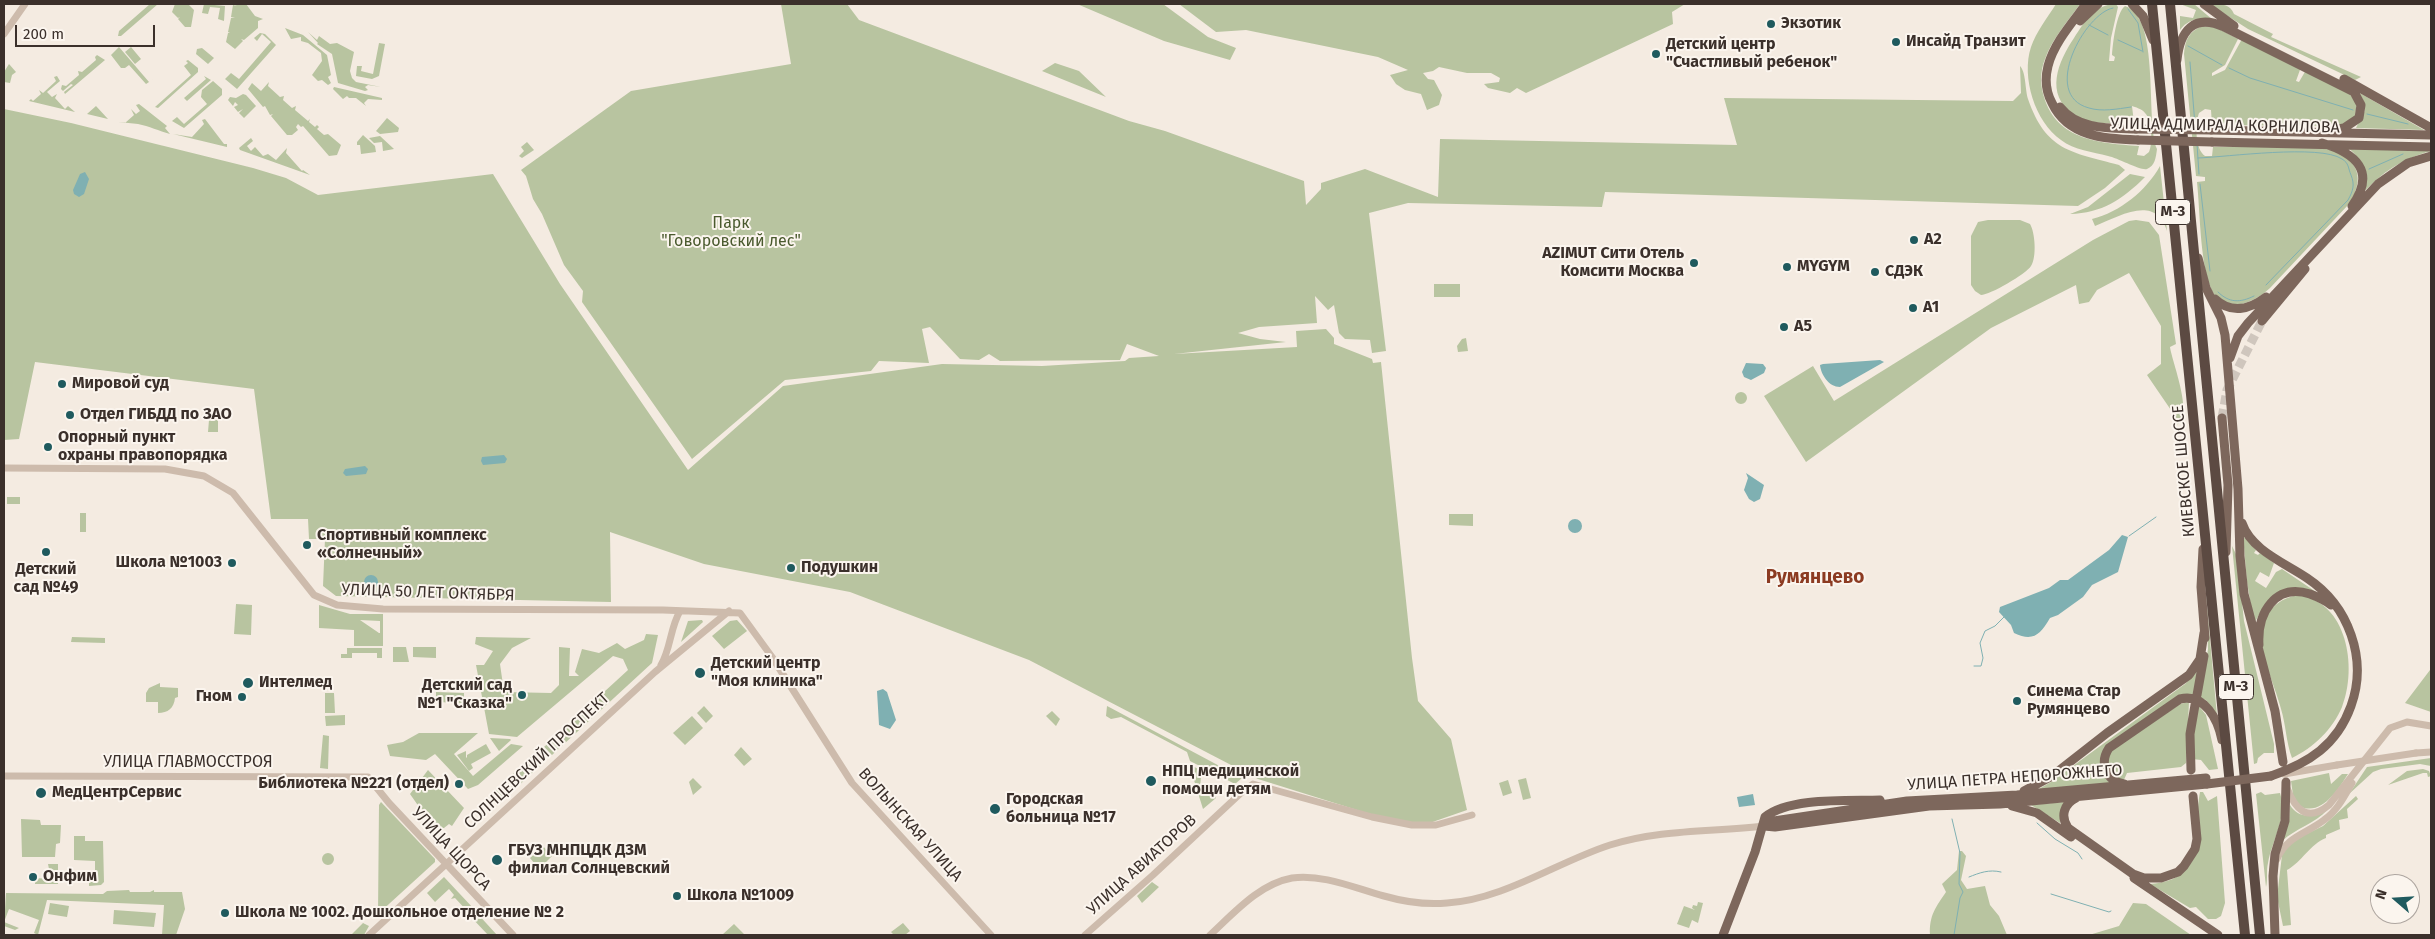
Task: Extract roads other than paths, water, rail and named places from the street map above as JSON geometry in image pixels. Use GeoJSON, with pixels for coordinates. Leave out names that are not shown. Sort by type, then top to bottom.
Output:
{"type":"FeatureCollection","features":[{"type":"Feature","properties":{"kind":"highway","name":"КИЕВСКОЕ ШОССЕ"},"geometry":{"type":"LineString","coordinates":[[2152,4],[2245,935]]}},
{"type":"Feature","properties":{"kind":"highway","name":"КИЕВСКОЕ ШОССЕ"},"geometry":{"type":"LineString","coordinates":[[2170,4],[2260,935]]}},
{"type":"Feature","properties":{"kind":"main road","name":"УЛИЦА АДМИРАЛА КОРНИЛОВА"},"geometry":{"type":"LineString","coordinates":[[2086,4],[2057,46],[2049,62],[2046,79],[2050,101],[2065,122],[2081,132],[2106,138],[2138,140],[2431,147]]}},
{"type":"Feature","properties":{"kind":"main road","name":"УЛИЦА АДМИРАЛА КОРНИЛОВА"},"geometry":{"type":"LineString","coordinates":[[2098,4],[2083,17],[2056,59],[2052,74],[2054,94],[2066,114],[2078,122],[2101,127],[2136,129],[2326,131],[2431,135]]}},
{"type":"Feature","properties":{"kind":"main road"},"geometry":{"type":"LineString","coordinates":[[2132,4],[2140,11],[2146,22],[2157,54]]}},
{"type":"Feature","properties":{"kind":"main road"},"geometry":{"type":"LineString","coordinates":[[2204,4],[2230,24],[2361,87],[2431,128]]}},
{"type":"Feature","properties":{"kind":"main road"},"geometry":{"type":"LineString","coordinates":[[2177,75],[2180,46],[2186,31],[2202,22],[2218,24],[2354,92],[2361,104],[2359,118],[2344,128],[2326,131]]}},
{"type":"Feature","properties":{"kind":"main road"},"geometry":{"type":"LineString","coordinates":[[2212,296],[2220,304],[2234,309],[2246,308],[2258,303],[2351,206],[2359,194],[2362,182],[2358,164],[2345,151],[2322,143]]}},
{"type":"Feature","properties":{"kind":"main road"},"geometry":{"type":"LineString","coordinates":[[2228,371],[2232,350],[2238,336],[2324,240],[2385,178],[2408,163],[2431,156]]}},
{"type":"Feature","properties":{"kind":"main road"},"geometry":{"type":"LineString","coordinates":[[2191,230],[2203,280],[2222,318],[2240,512],[2240,556],[2244,594],[2275,712],[2283,762]]}},
{"type":"Feature","properties":{"kind":"main road"},"geometry":{"type":"LineString","coordinates":[[2262,321],[2303,272],[2324,240]]}},
{"type":"Feature","properties":{"kind":"main road"},"geometry":{"type":"LineString","coordinates":[[2222,418],[2229,520],[2225,570]]}},
{"type":"Feature","properties":{"kind":"main road"},"geometry":{"type":"LineString","coordinates":[[2240,512],[2245,532],[2251,540],[2316,585],[2334,603],[2348,626],[2356,656],[2357,683],[2354,697],[2344,722],[2336,735],[2325,748],[2307,762],[2271,774]]}},
{"type":"Feature","properties":{"kind":"main road"},"geometry":{"type":"LineString","coordinates":[[2191,770],[2190,734],[2205,652],[2201,587],[2204,529]]}},
{"type":"Feature","properties":{"kind":"main road"},"geometry":{"type":"LineString","coordinates":[[2260,656],[2260,629],[2267,609],[2284,592],[2294,591],[2308,593],[2330,603],[2345,628],[2352,655],[2353,686],[2338,723],[2322,742],[2304,756],[2271,774]]}},
{"type":"Feature","properties":{"kind":"main road"},"geometry":{"type":"LineString","coordinates":[[2017,795],[2052,776],[2108,733],[2184,680],[2193,671],[2200,659],[2204,633]]}},
{"type":"Feature","properties":{"kind":"main road"},"geometry":{"type":"LineString","coordinates":[[2127,785],[2118,783],[2106,772],[2104,760],[2109,748],[2172,704],[2188,698],[2201,702],[2215,718],[2229,768]]}},
{"type":"Feature","properties":{"kind":"main road","name":"УЛИЦА ПЕТРА НЕПОРОЖНЕГО"},"geometry":{"type":"LineString","coordinates":[[2207,781],[1907,801],[1845,800],[1781,807],[1765,817],[1764,826],[1775,827],[1929,806],[2000,804],[2271,774]]}},
{"type":"Feature","properties":{"kind":"main road"},"geometry":{"type":"LineString","coordinates":[[2275,935],[2273,876],[2276,854],[2285,821],[2286,784]]}},
{"type":"Feature","properties":{"kind":"main road"},"geometry":{"type":"LineString","coordinates":[[2094,795],[2078,798],[2068,803],[2063,816],[2066,826],[2133,874],[2153,878],[2178,872],[2191,857],[2197,839],[2193,796]]}},
{"type":"Feature","properties":{"kind":"main road"},"geometry":{"type":"LineString","coordinates":[[2000,804],[2022,807],[2037,813],[2218,935]]}},
{"type":"Feature","properties":{"kind":"main road"},"geometry":{"type":"LineString","coordinates":[[1723,935],[1764,826]]}},
{"type":"Feature","properties":{"kind":"street"},"geometry":{"type":"LineString","coordinates":[[4,34],[25,4]]}},
{"type":"Feature","properties":{"kind":"street","name":"УЛИЦА 50 ЛЕТ ОКТЯБРЯ"},"geometry":{"type":"LineString","coordinates":[[4,468],[165,469],[193,473],[209,478],[233,493],[314,595],[337,605],[383,609],[729,611]]}},
{"type":"Feature","properties":{"kind":"street"},"geometry":{"type":"LineString","coordinates":[[662,610],[668,614],[671,628]]}},
{"type":"Feature","properties":{"kind":"street"},"geometry":{"type":"LineString","coordinates":[[658,669],[666,654],[671,628],[680,611]]}},
{"type":"Feature","properties":{"kind":"street"},"geometry":{"type":"LineString","coordinates":[[704,630],[711,617],[709,611]]}},
{"type":"Feature","properties":{"kind":"street","name":"СОЛНЦЕВСКИЙ ПРОСПЕКТ"},"geometry":{"type":"LineString","coordinates":[[369,935],[658,669],[729,611]]}},
{"type":"Feature","properties":{"kind":"street","name":"ВОЛЫНСКАЯ УЛИЦА"},"geometry":{"type":"LineString","coordinates":[[729,611],[743,614],[852,783],[992,935]]}},
{"type":"Feature","properties":{"kind":"street"},"geometry":{"type":"LineString","coordinates":[[2273,876],[2277,861],[2285,845],[2296,836],[2316,826],[2334,812],[2378,740],[2390,728],[2406,722],[2431,726]]}},
{"type":"Feature","properties":{"kind":"street"},"geometry":{"type":"LineString","coordinates":[[2271,774],[2431,752]]}},
{"type":"Feature","properties":{"kind":"street"},"geometry":{"type":"LineString","coordinates":[[2286,784],[2292,801],[2299,810],[2309,813],[2319,812],[2329,805],[2360,768]]}},
{"type":"Feature","properties":{"kind":"street","name":"УЛИЦА ГЛАВМОССТРОЯ"},"geometry":{"type":"LineString","coordinates":[[4,776],[365,777],[371,780]]}},
{"type":"Feature","properties":{"kind":"street","name":"УЛИЦА ЩОРСА"},"geometry":{"type":"LineString","coordinates":[[371,780],[389,804],[513,935]]}},
{"type":"Feature","properties":{"kind":"street","name":"УЛИЦА АВИАТОРОВ"},"geometry":{"type":"LineString","coordinates":[[1086,935],[1253,784],[1372,817],[1412,825],[1436,825],[1472,815]]}},
{"type":"Feature","properties":{"kind":"street","name":"УЛИЦА ПЕТРА НЕПОРОЖНЕГО"},"geometry":{"type":"LineString","coordinates":[[1210,935],[1246,902],[1268,886],[1291,878],[1316,877],[1412,903],[1448,904],[1482,897],[1596,849],[1630,840],[1661,834],[1764,826]]}},
{"type":"Feature","properties":{"kind":"water"},"geometry":{"type":"Polygon","coordinates":[[[85,172],[89,179],[84,194],[79,197],[74,194],[73,190],[80,174],[85,172]]]}},
{"type":"Feature","properties":{"kind":"water"},"geometry":{"type":"Polygon","coordinates":[[[1880,360],[1884,362],[1840,387],[1832,385],[1826,380],[1820,365],[1823,364],[1880,360]]]}},
{"type":"Feature","properties":{"kind":"water"},"geometry":{"type":"Polygon","coordinates":[[[1746,363],[1763,364],[1766,368],[1764,373],[1751,380],[1744,377],[1742,372],[1746,363]]]}},
{"type":"Feature","properties":{"kind":"water"},"geometry":{"type":"Polygon","coordinates":[[[504,455],[507,459],[505,463],[483,465],[481,461],[482,457],[504,455]]]}},
{"type":"Feature","properties":{"kind":"water"},"geometry":{"type":"Polygon","coordinates":[[[365,466],[368,469],[366,474],[346,476],[343,473],[345,469],[365,466]]]}},
{"type":"Feature","properties":{"kind":"water"},"geometry":{"type":"Polygon","coordinates":[[[1746,473],[1764,485],[1760,499],[1754,502],[1749,499],[1744,490],[1748,478],[1746,473]]]}},
{"type":"Feature","properties":{"kind":"water"},"geometry":{"type":"Polygon","coordinates":[[[1572,519],[1578,519],[1582,526],[1578,533],[1572,533],[1568,529],[1568,523],[1572,519]]]}},
{"type":"Feature","properties":{"kind":"water"},"geometry":{"type":"Polygon","coordinates":[[[2122,535],[2128,537],[2118,572],[2092,585],[2083,597],[2058,615],[2050,618],[2039,633],[2026,637],[2014,633],[2011,625],[1999,612],[2000,607],[2049,588],[2060,580],[2068,580],[2109,550],[2122,535]]]}},
{"type":"Feature","properties":{"kind":"water"},"geometry":{"type":"Polygon","coordinates":[[[371,575],[376,577],[378,582],[376,587],[371,589],[366,587],[364,582],[366,577],[371,575]]]}},
{"type":"Feature","properties":{"kind":"water"},"geometry":{"type":"Polygon","coordinates":[[[883,689],[887,692],[896,720],[890,729],[879,725],[877,691],[883,689]]]}},
{"type":"Feature","properties":{"kind":"water"},"geometry":{"type":"Polygon","coordinates":[[[1753,794],[1755,805],[1739,807],[1737,797],[1753,794]]]}},
{"type":"Feature","properties":{"kind":"waterway"},"geometry":{"type":"LineString","coordinates":[[2113,8],[2102,13],[2080,38],[2072,55],[2068,72],[2068,88],[2075,100],[2089,108],[2104,110],[2131,107]]}},
{"type":"Feature","properties":{"kind":"waterway"},"geometry":{"type":"LineString","coordinates":[[2128,9],[2138,23],[2143,52]]}},
{"type":"Feature","properties":{"kind":"waterway"},"geometry":{"type":"LineString","coordinates":[[2089,25],[2108,35]]}},
{"type":"Feature","properties":{"kind":"waterway"},"geometry":{"type":"LineString","coordinates":[[2118,40],[2142,51]]}},
{"type":"Feature","properties":{"kind":"waterway"},"geometry":{"type":"LineString","coordinates":[[2188,46],[2222,65]]}},
{"type":"Feature","properties":{"kind":"waterway"},"geometry":{"type":"LineString","coordinates":[[2190,62],[2195,125]]}},
{"type":"Feature","properties":{"kind":"waterway"},"geometry":{"type":"LineString","coordinates":[[2229,68],[2250,78],[2353,110]]}},
{"type":"Feature","properties":{"kind":"waterway"},"geometry":{"type":"LineString","coordinates":[[2367,114],[2408,124]]}},
{"type":"Feature","properties":{"kind":"waterway"},"geometry":{"type":"LineString","coordinates":[[2197,144],[2199,174]]}},
{"type":"Feature","properties":{"kind":"waterway"},"geometry":{"type":"LineString","coordinates":[[2198,158],[2273,152],[2314,152],[2331,155],[2342,159],[2347,164],[2353,185],[2348,200],[2266,285]]}},
{"type":"Feature","properties":{"kind":"waterway"},"geometry":{"type":"LineString","coordinates":[[2369,169],[2403,154]]}},
{"type":"Feature","properties":{"kind":"waterway"},"geometry":{"type":"LineString","coordinates":[[2200,184],[2210,271]]}},
{"type":"Feature","properties":{"kind":"waterway"},"geometry":{"type":"LineString","coordinates":[[2218,292],[2222,296],[2235,301],[2254,296]]}},
{"type":"Feature","properties":{"kind":"waterway"},"geometry":{"type":"LineString","coordinates":[[2129,536],[2156,517]]}},
{"type":"Feature","properties":{"kind":"waterway"},"geometry":{"type":"LineString","coordinates":[[1974,666],[1981,666],[1983,658],[1980,643],[1985,631],[1995,626],[2005,616]]}},
{"type":"Feature","properties":{"kind":"waterway"},"geometry":{"type":"LineString","coordinates":[[1952,819],[1960,853],[1959,884],[1963,892],[1960,898],[1954,935]]}},
{"type":"Feature","properties":{"kind":"waterway"},"geometry":{"type":"LineString","coordinates":[[2037,823],[2055,839],[2078,853],[2082,859]]}},
{"type":"Feature","properties":{"kind":"waterway"},"geometry":{"type":"LineString","coordinates":[[1969,877],[1988,871],[2001,872]]}},
{"type":"Feature","properties":{"kind":"waterway"},"geometry":{"type":"LineString","coordinates":[[2051,894],[2109,912],[2111,911]]}},
{"type":"Feature","properties":{"kind":"tunnel"},"geometry":{"type":"LineString","coordinates":[[2222,418],[2227,390],[2262,321]]}},
{"type":"Feature","properties":{"kind":"place","name":"Экзотик"},"geometry":{"type":"Point","coordinates":[1771,24]}},
{"type":"Feature","properties":{"kind":"place","name":"Инсайд Транзит"},"geometry":{"type":"Point","coordinates":[1896,42]}},
{"type":"Feature","properties":{"kind":"place","name":"Детский центр \"Счастливый ребенок\""},"geometry":{"type":"Point","coordinates":[1656,54]}},
{"type":"Feature","properties":{"kind":"place","name":"А2"},"geometry":{"type":"Point","coordinates":[1914,240]}},
{"type":"Feature","properties":{"kind":"place","name":"AZIMUT Сити Отель Комсити Москва"},"geometry":{"type":"Point","coordinates":[1694,263]}},
{"type":"Feature","properties":{"kind":"place","name":"MYGYM"},"geometry":{"type":"Point","coordinates":[1787,267]}},
{"type":"Feature","properties":{"kind":"place","name":"СДЭК"},"geometry":{"type":"Point","coordinates":[1875,272]}},
{"type":"Feature","properties":{"kind":"place","name":"А1"},"geometry":{"type":"Point","coordinates":[1913,308]}},
{"type":"Feature","properties":{"kind":"place","name":"А5"},"geometry":{"type":"Point","coordinates":[1784,327]}},
{"type":"Feature","properties":{"kind":"place","name":"Мировой суд"},"geometry":{"type":"Point","coordinates":[62,384]}},
{"type":"Feature","properties":{"kind":"place","name":"Отдел ГИБДД по ЗАО"},"geometry":{"type":"Point","coordinates":[70,415]}},
{"type":"Feature","properties":{"kind":"place","name":"Опорный пункт охраны правопорядка"},"geometry":{"type":"Point","coordinates":[48,447]}},
{"type":"Feature","properties":{"kind":"place","name":"Спортивный комплекс «Солнечный»"},"geometry":{"type":"Point","coordinates":[307,545]}},
{"type":"Feature","properties":{"kind":"place","name":"Детский сад №49"},"geometry":{"type":"Point","coordinates":[46,552]}},
{"type":"Feature","properties":{"kind":"place","name":"Школа №1003"},"geometry":{"type":"Point","coordinates":[232,563]}},
{"type":"Feature","properties":{"kind":"place","name":"Подушкин"},"geometry":{"type":"Point","coordinates":[791,568]}},
{"type":"Feature","properties":{"kind":"place","name":"Детский центр \"Моя клиника\""},"geometry":{"type":"Point","coordinates":[700,673]}},
{"type":"Feature","properties":{"kind":"place","name":"Интелмед"},"geometry":{"type":"Point","coordinates":[248,683]}},
{"type":"Feature","properties":{"kind":"place","name":"Детский сад №1 \"Сказка\""},"geometry":{"type":"Point","coordinates":[522,695]}},
{"type":"Feature","properties":{"kind":"place","name":"Гном"},"geometry":{"type":"Point","coordinates":[242,697]}},
{"type":"Feature","properties":{"kind":"place","name":"Синема Стар Румянцево"},"geometry":{"type":"Point","coordinates":[2017,701]}},
{"type":"Feature","properties":{"kind":"place","name":"НПЦ медицинской помощи детям"},"geometry":{"type":"Point","coordinates":[1151,781]}},
{"type":"Feature","properties":{"kind":"place","name":"Библиотека №221 (отдел)"},"geometry":{"type":"Point","coordinates":[459,784]}},
{"type":"Feature","properties":{"kind":"place","name":"МедЦентрСервис"},"geometry":{"type":"Point","coordinates":[41,793]}},
{"type":"Feature","properties":{"kind":"place","name":"Городская больница №17"},"geometry":{"type":"Point","coordinates":[995,809]}},
{"type":"Feature","properties":{"kind":"place","name":"ГБУЗ МНПЦДК ДЗМ филиал Солнцевский"},"geometry":{"type":"Point","coordinates":[497,860]}},
{"type":"Feature","properties":{"kind":"place","name":"Онфим"},"geometry":{"type":"Point","coordinates":[33,877]}},
{"type":"Feature","properties":{"kind":"place","name":"Школа №1009"},"geometry":{"type":"Point","coordinates":[677,896]}},
{"type":"Feature","properties":{"kind":"place","name":"Школа № 1002. Дошкольное отделение № 2"},"geometry":{"type":"Point","coordinates":[225,913]}},
{"type":"Feature","properties":{"kind":"district","name":"Румянцево"},"geometry":{"type":"Point","coordinates":[1815,578]}},
{"type":"Feature","properties":{"kind":"park label","name":"Парк \"Говоровский лес\""},"geometry":{"type":"Point","coordinates":[731,233]}}]}
